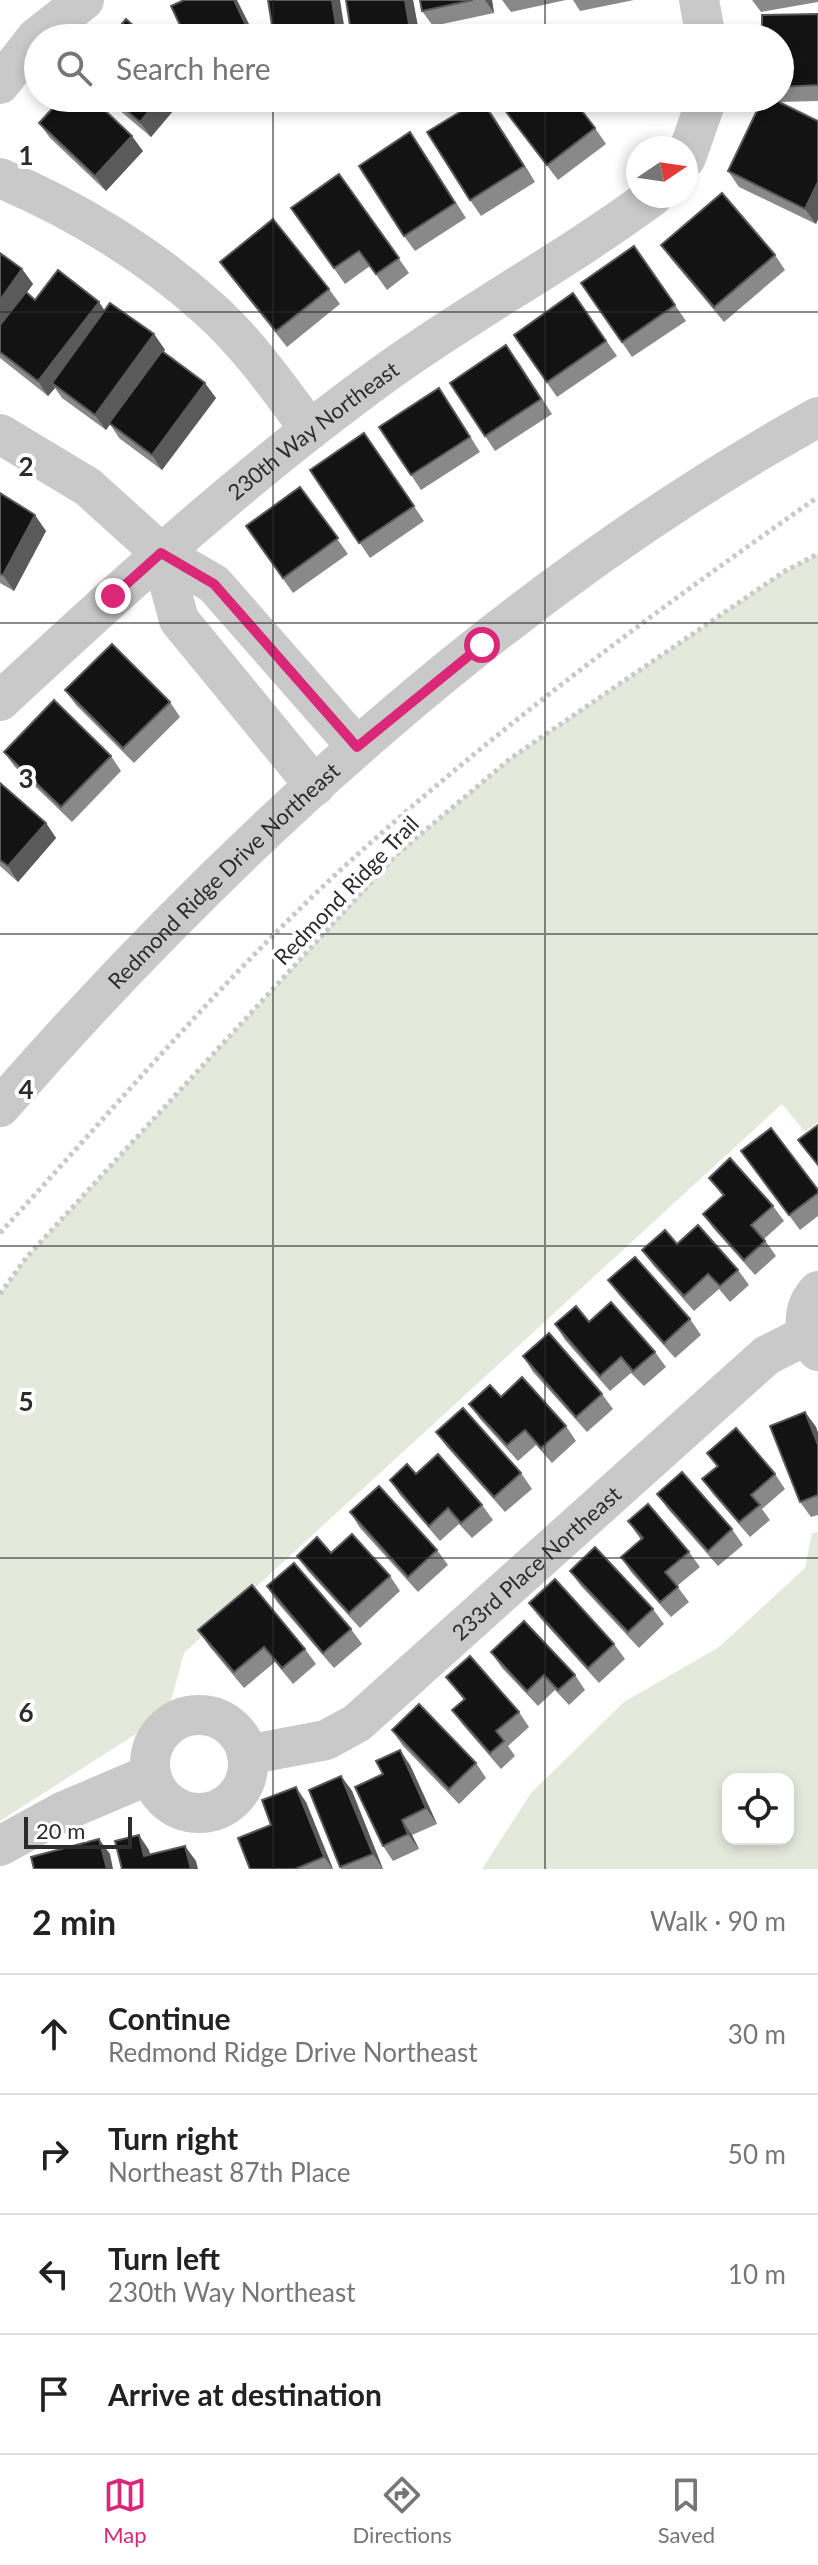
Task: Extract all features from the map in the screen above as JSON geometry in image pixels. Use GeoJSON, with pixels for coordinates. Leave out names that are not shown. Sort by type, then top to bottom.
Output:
{"type":"FeatureCollection","features":[{"type":"Feature","properties":{"kind":"street"},"geometry":{"type":"LineString","coordinates":[[54,24],[84,0]]}},
{"type":"Feature","properties":{"kind":"street"},"geometry":{"type":"LineString","coordinates":[[699,0],[703,24]]}},
{"type":"Feature","properties":{"kind":"street"},"geometry":{"type":"LineString","coordinates":[[0,84],[24,53]]}},
{"type":"Feature","properties":{"kind":"street"},"geometry":{"type":"LineString","coordinates":[[0,178],[44,196],[131,249],[208,308],[257,361],[310,430]]}},
{"type":"Feature","properties":{"kind":"street","name":"230th Way Northeast"},"geometry":{"type":"LineString","coordinates":[[0,701],[161,553],[310,430],[386,373],[635,208]]}},
{"type":"Feature","properties":{"kind":"street","name":"Redmond Ridge Drive Northeast"},"geometry":{"type":"LineString","coordinates":[[0,1107],[141,954],[357,747],[482,645],[611,548],[699,488],[818,417]]}},
{"type":"Feature","properties":{"kind":"street"},"geometry":{"type":"LineString","coordinates":[[0,434],[88,487],[161,553],[214,584],[357,747]]}},
{"type":"Feature","properties":{"kind":"street"},"geometry":{"type":"LineString","coordinates":[[161,553],[179,620],[315,786]]}},
{"type":"Feature","properties":{"kind":"street","name":"233rd Place Northeast"},"geometry":{"type":"LineString","coordinates":[[247,1755],[291,1750],[326,1740],[357,1723],[767,1355],[812,1343],[807,1308],[818,1291]]}},
{"type":"Feature","properties":{"kind":"street"},"geometry":{"type":"LineString","coordinates":[[203,1715],[223,1722],[235,1731],[247,1755],[241,1788],[230,1802],[207,1812],[182,1810],[168,1802],[157,1789],[151,1774],[154,1742],[163,1730],[189,1716],[203,1715]]}},
{"type":"Feature","properties":{"kind":"street"},"geometry":{"type":"LineString","coordinates":[[0,1846],[84,1801],[151,1774]]}},
{"type":"Feature","properties":{"kind":"path","name":"Redmond Ridge Trail"},"geometry":{"type":"LineString","coordinates":[[0,1233],[266,944],[347,864],[489,744],[663,607],[818,497]]}},
{"type":"Feature","properties":{"kind":"path","name":"Redmond Ridge Trail"},"geometry":{"type":"LineString","coordinates":[[0,1294],[26,1258],[396,855],[511,758],[785,571],[818,554]]}},
{"type":"Feature","properties":{"kind":"shaded area"},"geometry":{"type":"Polygon","coordinates":[[[818,554],[818,1122],[805,1132],[782,1104],[184,1653],[171,1701],[148,1718],[136,1734],[0,1821],[0,1294],[26,1258],[396,855],[511,758],[785,571],[818,554]]]}},
{"type":"Feature","properties":{"kind":"shaded area"},"geometry":{"type":"Polygon","coordinates":[[[818,1532],[818,1869],[482,1869],[531,1793],[624,1702],[719,1647],[805,1568],[812,1533],[818,1532]]]}},
{"type":"Feature","properties":{"kind":"building"},"geometry":{"type":"Polygon","coordinates":[[[184,0],[234,0],[245,24],[179,24],[171,6],[184,0]]]}},
{"type":"Feature","properties":{"kind":"building"},"geometry":{"type":"Polygon","coordinates":[[[268,0],[332,0],[336,24],[272,24],[268,0]]]}},
{"type":"Feature","properties":{"kind":"building"},"geometry":{"type":"Polygon","coordinates":[[[346,0],[405,0],[409,24],[350,24],[346,0]]]}},
{"type":"Feature","properties":{"kind":"building"},"geometry":{"type":"Polygon","coordinates":[[[420,0],[473,0],[422,11],[420,0]]]}},
{"type":"Feature","properties":{"kind":"building"},"geometry":{"type":"Polygon","coordinates":[[[818,14],[818,85],[794,86],[794,24],[762,24],[762,15],[818,14]]]}},
{"type":"Feature","properties":{"kind":"building"},"geometry":{"type":"Polygon","coordinates":[[[794,109],[818,121],[818,182],[805,209],[728,171],[756,112],[794,112],[794,109]]]}},
{"type":"Feature","properties":{"kind":"building"},"geometry":{"type":"Polygon","coordinates":[[[49,112],[107,112],[132,136],[95,176],[39,123],[49,112]]]}},
{"type":"Feature","properties":{"kind":"building"},"geometry":{"type":"Polygon","coordinates":[[[128,112],[148,112],[140,122],[128,112]]]}},
{"type":"Feature","properties":{"kind":"building"},"geometry":{"type":"Polygon","coordinates":[[[460,112],[489,112],[524,166],[470,200],[427,132],[460,112]]]}},
{"type":"Feature","properties":{"kind":"building"},"geometry":{"type":"Polygon","coordinates":[[[506,112],[583,112],[595,128],[547,165],[506,112]]]}},
{"type":"Feature","properties":{"kind":"building"},"geometry":{"type":"Polygon","coordinates":[[[410,132],[455,203],[404,236],[359,166],[410,132]]]}},
{"type":"Feature","properties":{"kind":"building"},"geometry":{"type":"Polygon","coordinates":[[[339,174],[399,258],[376,274],[359,251],[334,268],[291,208],[339,174]]]}},
{"type":"Feature","properties":{"kind":"building"},"geometry":{"type":"Polygon","coordinates":[[[722,193],[775,255],[714,307],[661,245],[722,193]]]}},
{"type":"Feature","properties":{"kind":"building"},"geometry":{"type":"Polygon","coordinates":[[[273,219],[329,289],[276,331],[220,262],[273,219]]]}},
{"type":"Feature","properties":{"kind":"building"},"geometry":{"type":"Polygon","coordinates":[[[634,246],[675,305],[622,342],[581,283],[634,246]]]}},
{"type":"Feature","properties":{"kind":"building"},"geometry":{"type":"Polygon","coordinates":[[[0,253],[22,269],[0,300],[0,253]]]}},
{"type":"Feature","properties":{"kind":"building"},"geometry":{"type":"Polygon","coordinates":[[[58,270],[99,302],[38,381],[0,352],[0,325],[26,292],[35,300],[58,270]]]}},
{"type":"Feature","properties":{"kind":"building"},"geometry":{"type":"Polygon","coordinates":[[[573,293],[606,341],[547,382],[514,335],[573,293]]]}},
{"type":"Feature","properties":{"kind":"building"},"geometry":{"type":"Polygon","coordinates":[[[110,303],[154,334],[95,415],[52,383],[110,303]]]}},
{"type":"Feature","properties":{"kind":"building"},"geometry":{"type":"Polygon","coordinates":[[[506,345],[541,399],[485,436],[450,383],[506,345]]]}},
{"type":"Feature","properties":{"kind":"building"},"geometry":{"type":"Polygon","coordinates":[[[162,351],[205,383],[152,455],[109,423],[162,351]]]}},
{"type":"Feature","properties":{"kind":"building"},"geometry":{"type":"Polygon","coordinates":[[[439,388],[470,437],[411,475],[379,427],[439,388]]]}},
{"type":"Feature","properties":{"kind":"building"},"geometry":{"type":"Polygon","coordinates":[[[364,433],[414,506],[359,543],[310,470],[364,433]]]}},
{"type":"Feature","properties":{"kind":"building"},"geometry":{"type":"Polygon","coordinates":[[[300,487],[338,538],[283,578],[246,526],[300,487]]]}},
{"type":"Feature","properties":{"kind":"building"},"geometry":{"type":"Polygon","coordinates":[[[0,493],[35,515],[3,575],[0,574],[0,493]]]}},
{"type":"Feature","properties":{"kind":"building"},"geometry":{"type":"Polygon","coordinates":[[[112,644],[170,702],[123,748],[65,690],[112,644]]]}},
{"type":"Feature","properties":{"kind":"building"},"geometry":{"type":"Polygon","coordinates":[[[54,700],[111,756],[61,807],[4,752],[54,700]]]}},
{"type":"Feature","properties":{"kind":"building"},"geometry":{"type":"Polygon","coordinates":[[[0,783],[46,823],[8,866],[0,860],[0,783]]]}},
{"type":"Feature","properties":{"kind":"building"},"geometry":{"type":"Polygon","coordinates":[[[818,1125],[818,1165],[798,1140],[818,1125]]]}},
{"type":"Feature","properties":{"kind":"building"},"geometry":{"type":"Polygon","coordinates":[[[771,1128],[818,1190],[789,1215],[741,1151],[771,1128]]]}},
{"type":"Feature","properties":{"kind":"building"},"geometry":{"type":"Polygon","coordinates":[[[730,1158],[773,1206],[751,1225],[765,1241],[744,1260],[703,1214],[724,1195],[709,1178],[730,1158]]]}},
{"type":"Feature","properties":{"kind":"building"},"geometry":{"type":"Polygon","coordinates":[[[698,1225],[738,1270],[720,1286],[708,1274],[684,1296],[642,1250],[665,1230],[677,1244],[698,1225]]]}},
{"type":"Feature","properties":{"kind":"building"},"geometry":{"type":"Polygon","coordinates":[[[635,1257],[690,1319],[664,1343],[608,1280],[635,1257]]]}},
{"type":"Feature","properties":{"kind":"building"},"geometry":{"type":"Polygon","coordinates":[[[611,1302],[655,1352],[633,1371],[621,1357],[600,1376],[555,1324],[576,1306],[589,1322],[611,1302]]]}},
{"type":"Feature","properties":{"kind":"building"},"geometry":{"type":"Polygon","coordinates":[[[549,1333],[602,1394],[576,1417],[523,1356],[549,1333]]]}},
{"type":"Feature","properties":{"kind":"building"},"geometry":{"type":"Polygon","coordinates":[[[522,1377],[566,1426],[541,1448],[525,1430],[507,1445],[469,1404],[490,1385],[501,1397],[522,1377]]]}},
{"type":"Feature","properties":{"kind":"building"},"geometry":{"type":"Polygon","coordinates":[[[463,1408],[521,1473],[494,1497],[436,1432],[463,1408]]]}},
{"type":"Feature","properties":{"kind":"building"},"geometry":{"type":"Polygon","coordinates":[[[805,1412],[818,1445],[818,1495],[800,1502],[770,1426],[805,1412]]]}},
{"type":"Feature","properties":{"kind":"building"},"geometry":{"type":"Polygon","coordinates":[[[736,1428],[775,1474],[751,1495],[760,1505],[739,1522],[702,1479],[718,1466],[707,1453],[736,1428]]]}},
{"type":"Feature","properties":{"kind":"building"},"geometry":{"type":"Polygon","coordinates":[[[438,1454],[482,1505],[461,1523],[448,1508],[429,1526],[390,1480],[407,1464],[416,1474],[438,1454]]]}},
{"type":"Feature","properties":{"kind":"building"},"geometry":{"type":"Polygon","coordinates":[[[682,1472],[732,1529],[708,1551],[657,1494],[682,1472]]]}},
{"type":"Feature","properties":{"kind":"building"},"geometry":{"type":"Polygon","coordinates":[[[379,1486],[437,1550],[408,1577],[350,1512],[379,1486]]]}},
{"type":"Feature","properties":{"kind":"building"},"geometry":{"type":"Polygon","coordinates":[[[648,1504],[689,1552],[665,1572],[678,1587],[660,1602],[621,1557],[643,1538],[628,1521],[648,1504]]]}},
{"type":"Feature","properties":{"kind":"building"},"geometry":{"type":"Polygon","coordinates":[[[352,1534],[390,1576],[349,1613],[297,1556],[317,1537],[331,1553],[352,1534]]]}},
{"type":"Feature","properties":{"kind":"building"},"geometry":{"type":"Polygon","coordinates":[[[595,1547],[653,1609],[628,1632],[570,1571],[595,1547]]]}},
{"type":"Feature","properties":{"kind":"building"},"geometry":{"type":"Polygon","coordinates":[[[294,1563],[351,1629],[323,1653],[267,1586],[294,1563]]]}},
{"type":"Feature","properties":{"kind":"building"},"geometry":{"type":"Polygon","coordinates":[[[555,1579],[614,1644],[588,1668],[529,1603],[555,1579]]]}},
{"type":"Feature","properties":{"kind":"building"},"geometry":{"type":"Polygon","coordinates":[[[252,1585],[305,1649],[282,1668],[264,1647],[234,1672],[198,1630],[252,1585]]]}},
{"type":"Feature","properties":{"kind":"building"},"geometry":{"type":"Polygon","coordinates":[[[524,1621],[575,1675],[558,1690],[544,1675],[527,1691],[491,1652],[524,1621]]]}},
{"type":"Feature","properties":{"kind":"building"},"geometry":{"type":"Polygon","coordinates":[[[470,1656],[519,1712],[496,1731],[504,1741],[490,1753],[452,1710],[465,1699],[446,1677],[470,1656]]]}},
{"type":"Feature","properties":{"kind":"building"},"geometry":{"type":"Polygon","coordinates":[[[419,1704],[476,1763],[449,1789],[392,1730],[419,1704]]]}},
{"type":"Feature","properties":{"kind":"building"},"geometry":{"type":"Polygon","coordinates":[[[400,1750],[426,1808],[402,1820],[408,1834],[383,1846],[355,1787],[383,1774],[376,1761],[400,1750]]]}},
{"type":"Feature","properties":{"kind":"building"},"geometry":{"type":"Polygon","coordinates":[[[341,1776],[373,1854],[340,1867],[309,1790],[341,1776]]]}},
{"type":"Feature","properties":{"kind":"building"},"geometry":{"type":"Polygon","coordinates":[[[296,1787],[324,1857],[295,1869],[250,1869],[238,1838],[271,1825],[262,1800],[296,1787]]]}},
{"type":"Feature","properties":{"kind":"building"},"geometry":{"type":"Polygon","coordinates":[[[139,1835],[144,1856],[185,1846],[191,1869],[122,1869],[115,1841],[139,1835]]]}},
{"type":"Feature","properties":{"kind":"building"},"geometry":{"type":"Polygon","coordinates":[[[99,1839],[107,1869],[34,1869],[31,1857],[99,1839]]]}},
{"type":"Feature","properties":{"kind":"route"},"geometry":{"type":"LineString","coordinates":[[113,596],[161,553],[200,579],[214,584],[357,747],[482,645]]}}]}
